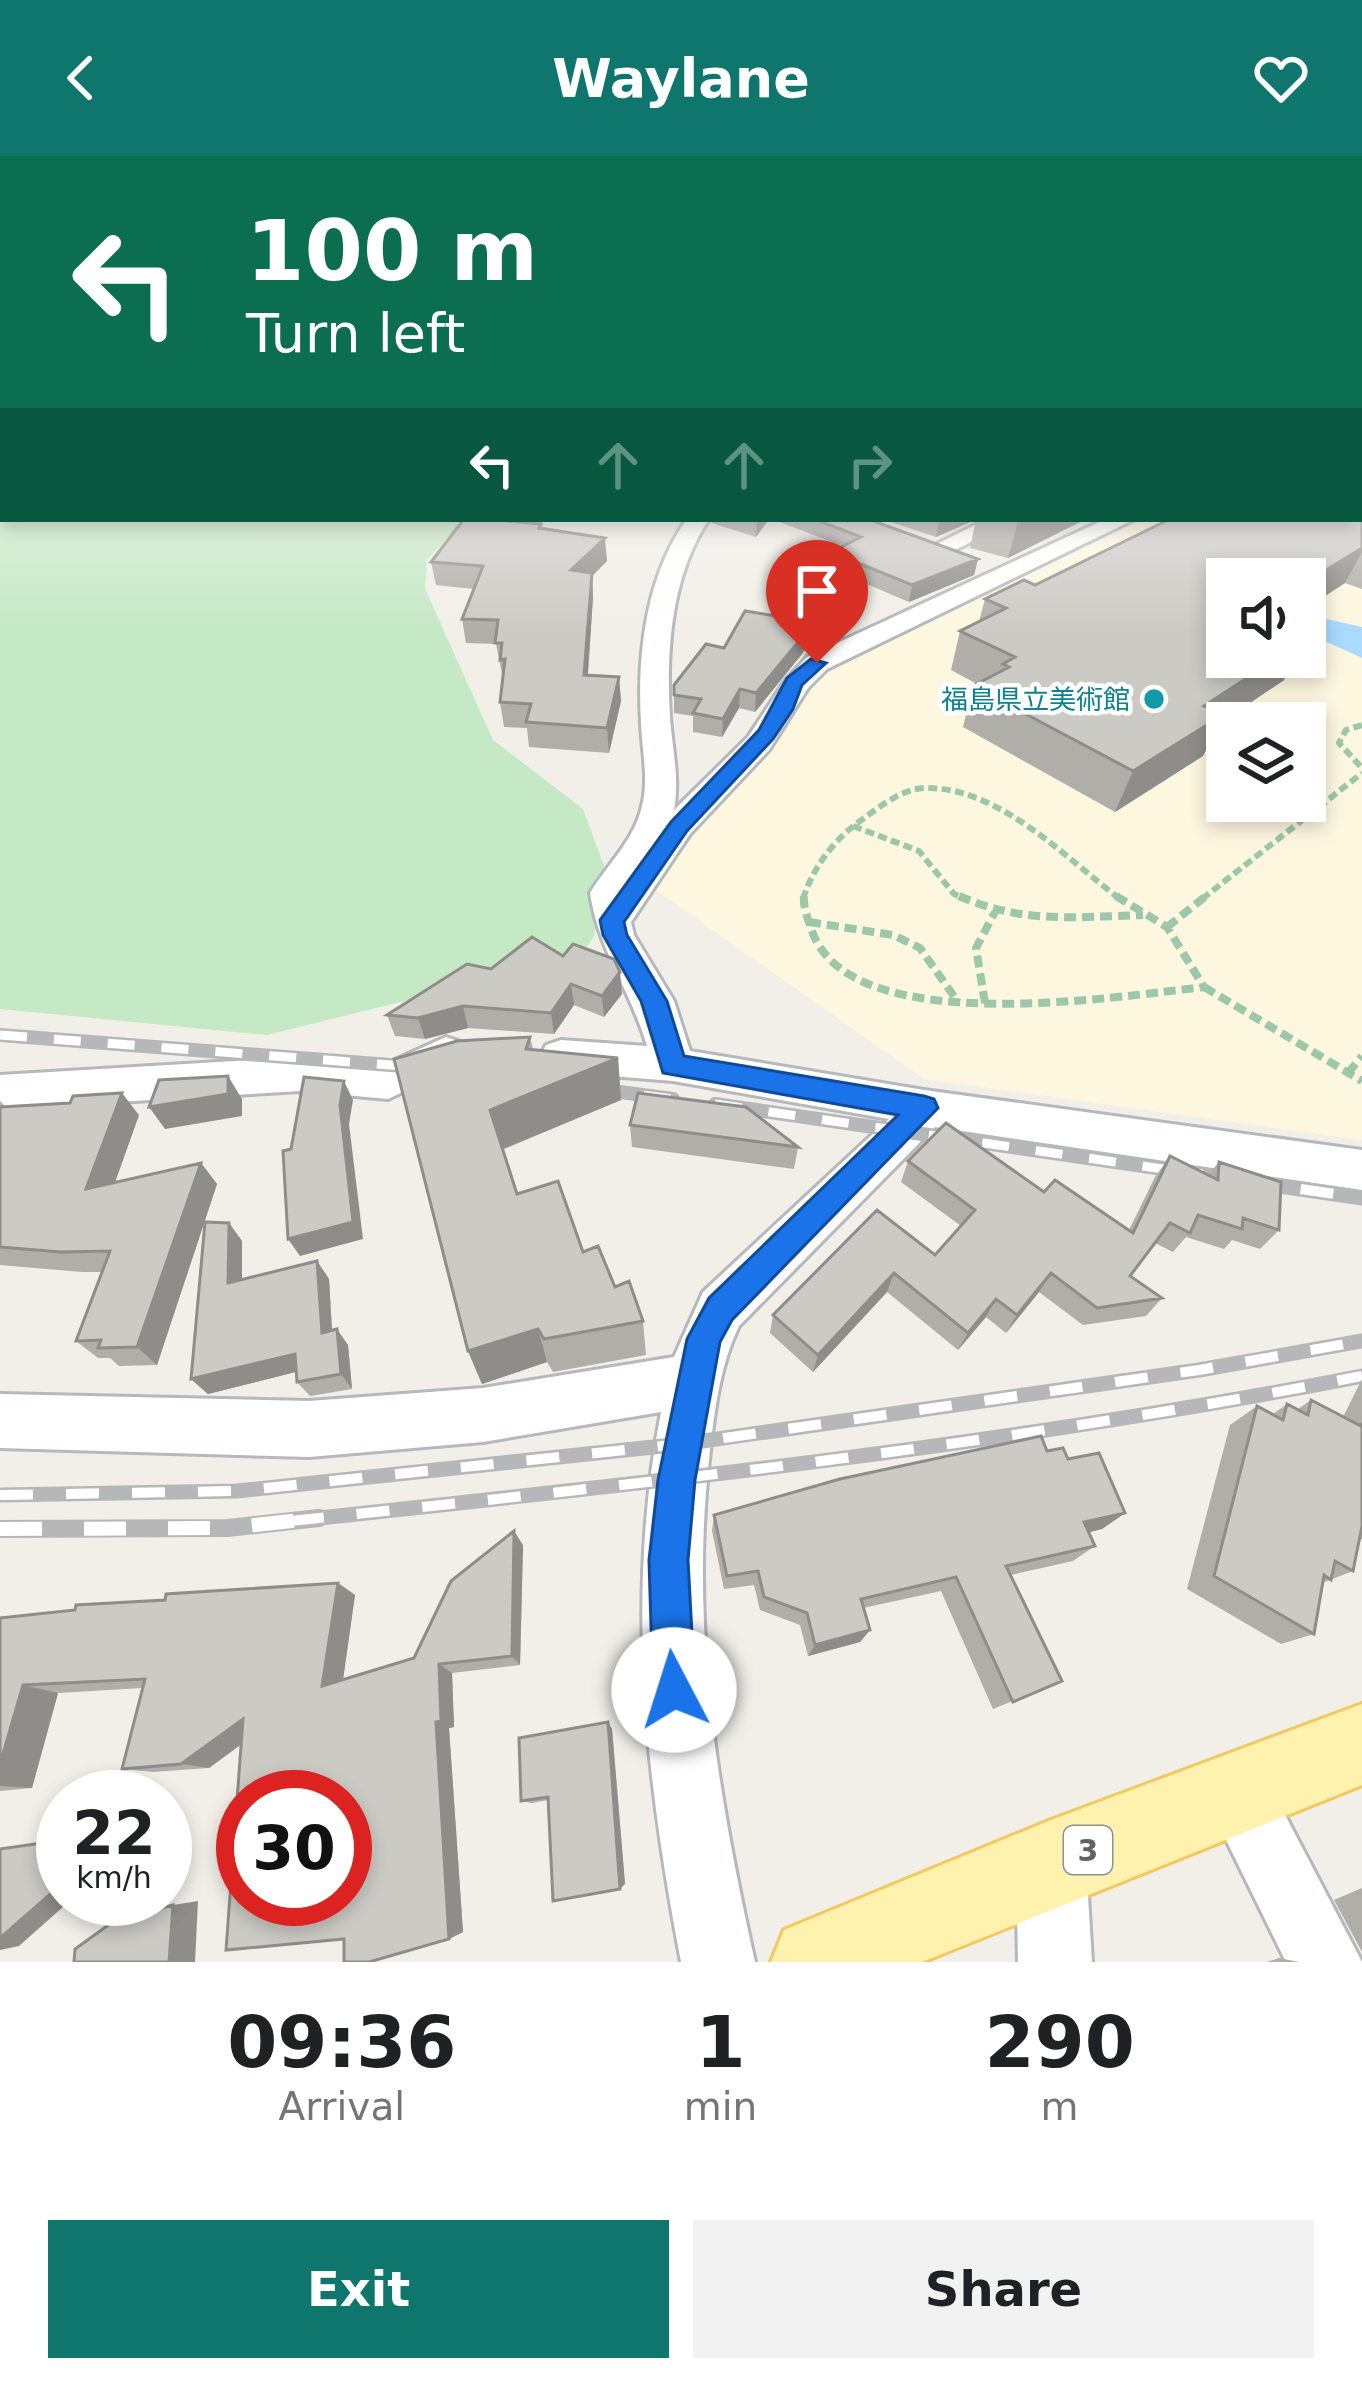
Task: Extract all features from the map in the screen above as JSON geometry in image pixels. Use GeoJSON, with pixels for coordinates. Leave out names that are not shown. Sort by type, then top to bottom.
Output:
{"type":"FeatureCollection","features":[{"type":"Feature","properties":{"kind":"main road","name":"3"},"geometry":{"type":"LineString","coordinates":[[816,1962],[1052,1863],[1362,1744]]}},
{"type":"Feature","properties":{"kind":"street"},"geometry":{"type":"LineString","coordinates":[[673,1065],[654,1001],[615,935],[608,892],[658,813],[662,790],[656,704],[660,624],[683,536],[697,522]]}},
{"type":"Feature","properties":{"kind":"street"},"geometry":{"type":"LineString","coordinates":[[954,522],[980,531]]}},
{"type":"Feature","properties":{"kind":"street"},"geometry":{"type":"LineString","coordinates":[[1000,522],[928,547],[1005,573]]}},
{"type":"Feature","properties":{"kind":"street"},"geometry":{"type":"LineString","coordinates":[[1058,522],[1094,534]]}},
{"type":"Feature","properties":{"kind":"street"},"geometry":{"type":"LineString","coordinates":[[612,920],[679,826],[766,734],[793,682],[817,663],[1118,522]]}},
{"type":"Feature","properties":{"kind":"street"},"geometry":{"type":"LineString","coordinates":[[0,1092],[301,1074],[388,1082],[439,1054],[468,1048],[673,1065],[924,1108],[1362,1170]]}},
{"type":"Feature","properties":{"kind":"street"},"geometry":{"type":"LineString","coordinates":[[718,1962],[695,1855],[669,1649],[669,1560],[693,1380],[704,1339],[721,1309],[924,1108]]}},
{"type":"Feature","properties":{"kind":"street"},"geometry":{"type":"LineString","coordinates":[[0,1421],[309,1429],[483,1415],[693,1380]]}},
{"type":"Feature","properties":{"kind":"street"},"geometry":{"type":"LineString","coordinates":[[1238,1795],[1325,1962]]}},
{"type":"Feature","properties":{"kind":"street"},"geometry":{"type":"LineString","coordinates":[[1052,1863],[1055,1962]]}},
{"type":"Feature","properties":{"kind":"path"},"geometry":{"type":"LineString","coordinates":[[1167,928],[1362,770],[1339,743],[1346,730],[1362,725]]}},
{"type":"Feature","properties":{"kind":"path"},"geometry":{"type":"LineString","coordinates":[[1204,987],[1034,1006],[958,1002],[850,979],[820,954],[802,902],[810,876],[854,826],[894,796],[926,787],[957,792],[1003,811],[1167,928],[1204,987],[1362,1081]]}},
{"type":"Feature","properties":{"kind":"path"},"geometry":{"type":"LineString","coordinates":[[854,826],[919,850],[954,894],[994,913],[1033,919],[1144,915]]}},
{"type":"Feature","properties":{"kind":"path"},"geometry":{"type":"LineString","coordinates":[[985,1003],[976,948],[980,932],[994,913]]}},
{"type":"Feature","properties":{"kind":"path"},"geometry":{"type":"LineString","coordinates":[[809,922],[893,935],[920,948],[958,1002]]}},
{"type":"Feature","properties":{"kind":"path"},"geometry":{"type":"LineString","coordinates":[[1348,1073],[1362,1056]]}},
{"type":"Feature","properties":{"kind":"shaded area"},"geometry":{"type":"Polygon","coordinates":[[[1137,522],[1362,522],[1362,1140],[924,1079],[653,888],[710,816],[783,737],[798,710],[803,684],[1137,522]]]}},
{"type":"Feature","properties":{"kind":"green space"},"geometry":{"type":"Polygon","coordinates":[[[0,522],[490,522],[455,531],[427,560],[425,589],[493,740],[583,809],[604,866],[594,937],[578,958],[267,1035],[0,1009],[0,522]]]}},
{"type":"Feature","properties":{"kind":"water"},"geometry":{"type":"Polygon","coordinates":[[[1326,619],[1362,627],[1362,658],[1326,642],[1326,619]]]}},
{"type":"Feature","properties":{"kind":"building"},"geometry":{"type":"Polygon","coordinates":[[[462,522],[541,524],[539,528],[605,538],[571,570],[592,573],[584,675],[619,677],[607,728],[526,722],[531,704],[500,702],[505,659],[500,660],[502,643],[495,643],[498,620],[462,619],[483,566],[431,562],[462,522]]]}},
{"type":"Feature","properties":{"kind":"building"},"geometry":{"type":"Polygon","coordinates":[[[822,522],[876,522],[978,559],[912,585],[831,552],[861,537],[822,522]]]}},
{"type":"Feature","properties":{"kind":"building"},"geometry":{"type":"Polygon","coordinates":[[[1164,522],[1362,522],[1362,548],[1326,570],[1326,558],[1206,558],[1206,678],[1247,678],[1206,702],[1206,726],[1133,771],[973,686],[1009,667],[1003,664],[1015,657],[960,631],[1006,608],[985,599],[1024,580],[1035,585],[1164,522]]]}},
{"type":"Feature","properties":{"kind":"building"},"geometry":{"type":"Polygon","coordinates":[[[784,603],[818,608],[804,635],[756,693],[740,689],[723,719],[693,713],[701,699],[674,695],[674,685],[706,644],[724,648],[745,611],[776,616],[784,603]]]}},
{"type":"Feature","properties":{"kind":"building"},"geometry":{"type":"Polygon","coordinates":[[[532,937],[563,956],[573,944],[614,959],[620,972],[602,996],[571,984],[551,1013],[463,1006],[418,1018],[387,1015],[467,964],[491,969],[532,937]]]}},
{"type":"Feature","properties":{"kind":"building"},"geometry":{"type":"Polygon","coordinates":[[[530,1037],[526,1049],[618,1058],[490,1110],[517,1194],[558,1181],[583,1252],[598,1246],[615,1287],[629,1281],[643,1321],[544,1339],[538,1329],[468,1351],[394,1059],[457,1041],[530,1037]]]}},
{"type":"Feature","properties":{"kind":"building"},"geometry":{"type":"Polygon","coordinates":[[[228,1076],[228,1094],[149,1107],[159,1080],[228,1076]]]}},
{"type":"Feature","properties":{"kind":"building"},"geometry":{"type":"Polygon","coordinates":[[[304,1077],[344,1081],[340,1105],[353,1222],[288,1239],[283,1151],[291,1149],[304,1077]]]}},
{"type":"Feature","properties":{"kind":"building"},"geometry":{"type":"Polygon","coordinates":[[[122,1093],[86,1189],[201,1163],[137,1347],[98,1348],[101,1340],[76,1341],[110,1251],[0,1247],[0,1107],[70,1103],[73,1096],[122,1093]]]}},
{"type":"Feature","properties":{"kind":"building"},"geometry":{"type":"Polygon","coordinates":[[[638,1093],[746,1107],[798,1147],[630,1125],[638,1093]]]}},
{"type":"Feature","properties":{"kind":"building"},"geometry":{"type":"Polygon","coordinates":[[[946,1123],[1044,1192],[1055,1180],[1133,1233],[1170,1156],[1218,1180],[1219,1162],[1281,1182],[1279,1230],[1243,1218],[1242,1229],[1198,1215],[1190,1233],[1170,1223],[1130,1276],[1162,1298],[1097,1308],[1051,1273],[1017,1315],[996,1299],[968,1333],[894,1273],[818,1355],[773,1315],[877,1210],[935,1255],[975,1210],[908,1161],[946,1123]]]}},
{"type":"Feature","properties":{"kind":"building"},"geometry":{"type":"Polygon","coordinates":[[[205,1222],[229,1223],[228,1283],[317,1261],[322,1333],[337,1329],[341,1374],[297,1382],[295,1354],[191,1379],[205,1222]]]}},
{"type":"Feature","properties":{"kind":"building"},"geometry":{"type":"Polygon","coordinates":[[[1311,1400],[1362,1423],[1362,1526],[1353,1571],[1335,1561],[1331,1580],[1324,1575],[1314,1634],[1214,1576],[1257,1406],[1283,1420],[1287,1404],[1308,1415],[1311,1400]]]}},
{"type":"Feature","properties":{"kind":"building"},"geometry":{"type":"Polygon","coordinates":[[[1041,1436],[1047,1451],[1063,1448],[1068,1459],[1099,1453],[1125,1513],[1084,1522],[1095,1546],[1006,1566],[1062,1681],[1013,1702],[956,1577],[861,1599],[870,1630],[815,1645],[807,1613],[764,1597],[758,1571],[727,1576],[714,1515],[840,1479],[1041,1436]]]}},
{"type":"Feature","properties":{"kind":"building"},"geometry":{"type":"Polygon","coordinates":[[[514,1531],[512,1656],[439,1664],[441,1721],[436,1722],[449,1939],[369,1962],[344,1962],[344,1939],[226,1950],[228,1926],[372,1926],[372,1770],[239,1770],[243,1719],[181,1764],[122,1769],[145,1679],[23,1685],[0,1764],[0,1618],[75,1610],[76,1605],[165,1600],[166,1594],[338,1583],[322,1686],[414,1658],[451,1581],[514,1531]]]}},
{"type":"Feature","properties":{"kind":"building"},"geometry":{"type":"Polygon","coordinates":[[[608,1722],[620,1889],[553,1901],[548,1797],[521,1801],[519,1738],[608,1722]]]}},
{"type":"Feature","properties":{"kind":"building"},"geometry":{"type":"Polygon","coordinates":[[[36,1844],[36,1907],[0,1938],[0,1849],[36,1844]]]}},
{"type":"Feature","properties":{"kind":"building"},"geometry":{"type":"Polygon","coordinates":[[[107,1926],[172,1926],[169,1962],[74,1962],[75,1949],[107,1926]]]}},
{"type":"Feature","properties":{"kind":"railway"},"geometry":{"type":"LineString","coordinates":[[0,1035],[429,1068]]}},
{"type":"Feature","properties":{"kind":"railway"},"geometry":{"type":"LineString","coordinates":[[590,1088],[673,1099]]}},
{"type":"Feature","properties":{"kind":"railway"},"geometry":{"type":"LineString","coordinates":[[715,1104],[1191,1173]]}},
{"type":"Feature","properties":{"kind":"railway"},"geometry":{"type":"LineString","coordinates":[[1170,1170],[1362,1198]]}},
{"type":"Feature","properties":{"kind":"railway"},"geometry":{"type":"LineString","coordinates":[[0,1495],[237,1491],[682,1444],[1199,1370],[1362,1341]]}},
{"type":"Feature","properties":{"kind":"railway"},"geometry":{"type":"LineString","coordinates":[[291,1521],[962,1442],[1362,1376]]}},
{"type":"Feature","properties":{"kind":"railway"},"geometry":{"type":"LineString","coordinates":[[0,1529],[228,1528],[319,1518]]}},
{"type":"Feature","properties":{"kind":"place","name":"福島県立美術館"},"geometry":{"type":"Point","coordinates":[1154,699]}},
{"type":"Feature","properties":{"kind":"route"},"geometry":{"type":"LineString","coordinates":[[674,1690],[669,1560],[676,1480],[704,1339],[721,1309],[908,1129],[924,1108],[673,1065],[654,1001],[615,935],[612,920],[679,826],[766,734],[793,682],[817,663]]}}]}
